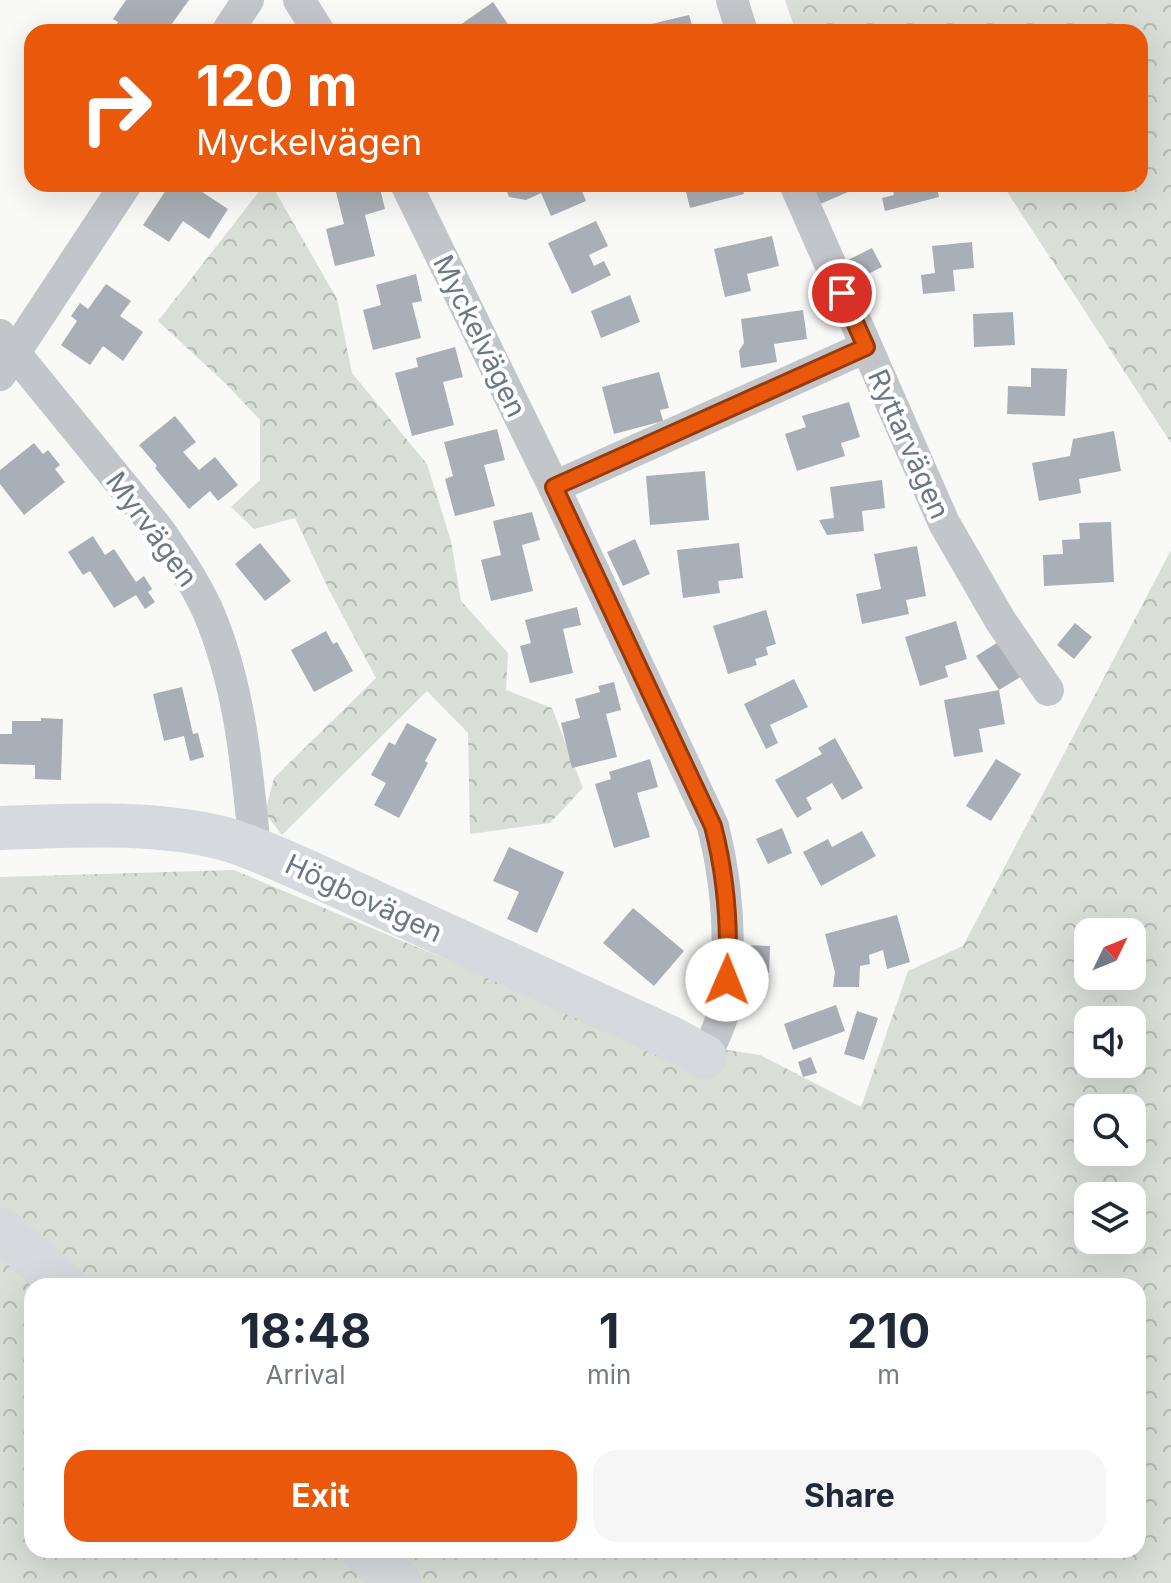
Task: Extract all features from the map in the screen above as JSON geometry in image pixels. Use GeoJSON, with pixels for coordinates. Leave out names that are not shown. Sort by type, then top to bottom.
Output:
{"type":"FeatureCollection","features":[{"type":"Feature","properties":{"kind":"street"},"geometry":{"type":"LineString","coordinates":[[232,24],[248,0]]}},
{"type":"Feature","properties":{"kind":"street"},"geometry":{"type":"LineString","coordinates":[[299,0],[314,24]]}},
{"type":"Feature","properties":{"kind":"street"},"geometry":{"type":"LineString","coordinates":[[732,0],[740,24]]}},
{"type":"Feature","properties":{"kind":"street"},"geometry":{"type":"LineString","coordinates":[[5,354],[120,192]]}},
{"type":"Feature","properties":{"kind":"street","name":"Myckelvägen"},"geometry":{"type":"LineString","coordinates":[[410,192],[554,487],[713,826],[723,878],[728,963],[722,1017],[705,1057]]}},
{"type":"Feature","properties":{"kind":"street","name":"Ryttarvägen"},"geometry":{"type":"LineString","coordinates":[[798,192],[944,523],[1000,620],[1048,690]]}},
{"type":"Feature","properties":{"kind":"street"},"geometry":{"type":"LineString","coordinates":[[554,487],[866,347]]}},
{"type":"Feature","properties":{"kind":"street","name":"Myrvägen"},"geometry":{"type":"LineString","coordinates":[[5,354],[159,530],[206,607],[225,655],[236,699],[255,849]]}},
{"type":"Feature","properties":{"kind":"street","name":"Högbovägen"},"geometry":{"type":"LineString","coordinates":[[0,828],[117,825],[173,829],[255,849],[671,1038],[705,1057]]}},
{"type":"Feature","properties":{"kind":"street"},"geometry":{"type":"LineString","coordinates":[[0,1229],[56,1278]]}},
{"type":"Feature","properties":{"kind":"street"},"geometry":{"type":"LineString","coordinates":[[371,1558],[400,1583]]}},
{"type":"Feature","properties":{"kind":"green space"},"geometry":{"type":"Polygon","coordinates":[[[785,0],[1171,0],[1171,443],[1007,192],[1148,192],[1148,24],[793,24],[785,0]]]}},
{"type":"Feature","properties":{"kind":"green space"},"geometry":{"type":"Polygon","coordinates":[[[259,192],[276,192],[337,299],[352,373],[427,464],[451,541],[461,601],[508,653],[506,690],[552,708],[583,788],[550,823],[470,834],[468,733],[427,691],[282,835],[265,813],[274,778],[376,678],[295,518],[254,529],[231,507],[260,480],[260,420],[158,321],[259,192]]]}},
{"type":"Feature","properties":{"kind":"green space"},"geometry":{"type":"Polygon","coordinates":[[[1171,550],[1171,1583],[0,1583],[0,877],[234,870],[623,1034],[760,1055],[861,1107],[908,971],[963,946],[1171,550]]]}},
{"type":"Feature","properties":{"kind":"building"},"geometry":{"type":"Polygon","coordinates":[[[126,0],[189,0],[172,24],[117,24],[113,19],[126,0]]]}},
{"type":"Feature","properties":{"kind":"building"},"geometry":{"type":"Polygon","coordinates":[[[493,2],[508,24],[461,24],[493,2]]]}},
{"type":"Feature","properties":{"kind":"building"},"geometry":{"type":"Polygon","coordinates":[[[689,15],[692,24],[651,24],[689,15]]]}},
{"type":"Feature","properties":{"kind":"building"},"geometry":{"type":"Polygon","coordinates":[[[165,192],[202,192],[228,209],[209,239],[183,221],[169,242],[143,225],[165,192]]]}},
{"type":"Feature","properties":{"kind":"building"},"geometry":{"type":"Polygon","coordinates":[[[336,192],[381,192],[385,209],[365,215],[375,256],[335,266],[326,229],[344,224],[336,192]]]}},
{"type":"Feature","properties":{"kind":"building"},"geometry":{"type":"Polygon","coordinates":[[[507,192],[582,192],[586,201],[551,216],[541,193],[526,200],[509,197],[507,192]]]}},
{"type":"Feature","properties":{"kind":"building"},"geometry":{"type":"Polygon","coordinates":[[[686,192],[744,194],[690,208],[686,192]]]}},
{"type":"Feature","properties":{"kind":"building"},"geometry":{"type":"Polygon","coordinates":[[[815,192],[848,192],[820,204],[815,192]]]}},
{"type":"Feature","properties":{"kind":"building"},"geometry":{"type":"Polygon","coordinates":[[[893,192],[938,192],[939,197],[885,211],[882,198],[894,195],[893,192]]]}},
{"type":"Feature","properties":{"kind":"building"},"geometry":{"type":"Polygon","coordinates":[[[596,221],[608,246],[589,255],[594,266],[604,261],[611,275],[572,294],[548,243],[596,221]]]}},
{"type":"Feature","properties":{"kind":"building"},"geometry":{"type":"Polygon","coordinates":[[[772,236],[779,266],[747,274],[751,291],[725,297],[714,249],[772,236]]]}},
{"type":"Feature","properties":{"kind":"building"},"geometry":{"type":"Polygon","coordinates":[[[972,242],[974,268],[953,270],[955,291],[923,294],[921,275],[935,273],[932,246],[972,242]]]}},
{"type":"Feature","properties":{"kind":"building"},"geometry":{"type":"Polygon","coordinates":[[[872,248],[882,267],[854,281],[844,262],[872,248]]]}},
{"type":"Feature","properties":{"kind":"building"},"geometry":{"type":"Polygon","coordinates":[[[416,274],[422,301],[412,303],[421,338],[373,350],[363,310],[381,305],[376,285],[416,274]]]}},
{"type":"Feature","properties":{"kind":"building"},"geometry":{"type":"Polygon","coordinates":[[[106,284],[131,301],[120,316],[143,332],[123,361],[103,346],[90,365],[61,345],[77,321],[71,316],[80,303],[88,309],[106,284]]]}},
{"type":"Feature","properties":{"kind":"building"},"geometry":{"type":"Polygon","coordinates":[[[630,295],[640,322],[601,338],[591,311],[630,295]]]}},
{"type":"Feature","properties":{"kind":"building"},"geometry":{"type":"Polygon","coordinates":[[[803,310],[807,339],[774,344],[777,362],[741,368],[739,351],[744,343],[741,319],[803,310]]]}},
{"type":"Feature","properties":{"kind":"building"},"geometry":{"type":"Polygon","coordinates":[[[1013,312],[1015,345],[974,347],[973,314],[1013,312]]]}},
{"type":"Feature","properties":{"kind":"building"},"geometry":{"type":"Polygon","coordinates":[[[455,347],[463,377],[443,382],[454,425],[412,436],[395,373],[418,367],[416,358],[455,347]]]}},
{"type":"Feature","properties":{"kind":"building"},"geometry":{"type":"Polygon","coordinates":[[[1031,368],[1067,369],[1065,416],[1007,414],[1008,386],[1031,387],[1031,368]]]}},
{"type":"Feature","properties":{"kind":"building"},"geometry":{"type":"Polygon","coordinates":[[[659,372],[669,408],[660,410],[663,421],[614,434],[602,387],[659,372]]]}},
{"type":"Feature","properties":{"kind":"building"},"geometry":{"type":"Polygon","coordinates":[[[849,402],[860,437],[841,443],[845,456],[797,471],[785,434],[806,427],[802,416],[849,402]]]}},
{"type":"Feature","properties":{"kind":"building"},"geometry":{"type":"Polygon","coordinates":[[[175,416],[196,442],[183,452],[199,470],[215,457],[238,485],[218,501],[210,491],[189,509],[139,445],[175,416]]]}},
{"type":"Feature","properties":{"kind":"building"},"geometry":{"type":"Polygon","coordinates":[[[497,429],[505,460],[484,465],[495,506],[455,516],[445,479],[453,476],[444,442],[497,429]]]}},
{"type":"Feature","properties":{"kind":"building"},"geometry":{"type":"Polygon","coordinates":[[[1114,431],[1121,471],[1079,479],[1081,493],[1039,501],[1032,463],[1070,456],[1073,439],[1114,431]]]}},
{"type":"Feature","properties":{"kind":"building"},"geometry":{"type":"Polygon","coordinates":[[[34,443],[43,454],[48,450],[60,465],[55,469],[65,482],[24,515],[0,484],[0,470],[34,443]]]}},
{"type":"Feature","properties":{"kind":"building"},"geometry":{"type":"Polygon","coordinates":[[[705,471],[709,520],[650,525],[646,476],[705,471]]]}},
{"type":"Feature","properties":{"kind":"building"},"geometry":{"type":"Polygon","coordinates":[[[882,480],[885,508],[862,511],[864,531],[827,535],[819,520],[834,518],[830,487],[882,480]]]}},
{"type":"Feature","properties":{"kind":"building"},"geometry":{"type":"Polygon","coordinates":[[[532,512],[540,540],[522,545],[533,591],[491,601],[481,560],[501,555],[493,521],[532,512]]]}},
{"type":"Feature","properties":{"kind":"building"},"geometry":{"type":"Polygon","coordinates":[[[1111,522],[1114,582],[1044,586],[1043,555],[1063,554],[1062,540],[1080,539],[1079,523],[1111,522]]]}},
{"type":"Feature","properties":{"kind":"building"},"geometry":{"type":"Polygon","coordinates":[[[93,536],[105,555],[114,549],[136,582],[144,576],[152,589],[148,592],[155,602],[145,609],[136,595],[114,608],[90,571],[83,575],[68,552],[93,536]]]}},
{"type":"Feature","properties":{"kind":"building"},"geometry":{"type":"Polygon","coordinates":[[[635,539],[650,574],[623,586],[607,552],[635,539]]]}},
{"type":"Feature","properties":{"kind":"building"},"geometry":{"type":"Polygon","coordinates":[[[260,543],[291,581],[265,601],[235,564],[260,543]]]}},
{"type":"Feature","properties":{"kind":"building"},"geometry":{"type":"Polygon","coordinates":[[[739,543],[743,578],[718,581],[720,593],[683,598],[677,550],[739,543]]]}},
{"type":"Feature","properties":{"kind":"building"},"geometry":{"type":"Polygon","coordinates":[[[917,546],[926,596],[906,600],[909,614],[862,624],[856,594],[881,589],[874,554],[917,546]]]}},
{"type":"Feature","properties":{"kind":"building"},"geometry":{"type":"Polygon","coordinates":[[[577,607],[581,625],[563,629],[573,673],[530,683],[520,646],[531,643],[525,620],[577,607]]]}},
{"type":"Feature","properties":{"kind":"building"},"geometry":{"type":"Polygon","coordinates":[[[766,610],[776,644],[766,647],[768,655],[755,659],[757,665],[728,674],[713,626],[766,610]]]}},
{"type":"Feature","properties":{"kind":"building"},"geometry":{"type":"Polygon","coordinates":[[[956,621],[967,659],[945,666],[948,677],[920,686],[905,637],[956,621]]]}},
{"type":"Feature","properties":{"kind":"building"},"geometry":{"type":"Polygon","coordinates":[[[1075,623],[1092,637],[1074,659],[1057,645],[1075,623]]]}},
{"type":"Feature","properties":{"kind":"building"},"geometry":{"type":"Polygon","coordinates":[[[326,631],[333,644],[337,642],[353,671],[314,692],[291,650],[326,631]]]}},
{"type":"Feature","properties":{"kind":"building"},"geometry":{"type":"Polygon","coordinates":[[[1000,641],[1022,676],[999,690],[976,656],[1000,641]]]}},
{"type":"Feature","properties":{"kind":"building"},"geometry":{"type":"Polygon","coordinates":[[[794,679],[808,707],[770,725],[778,743],[766,749],[744,704],[794,679]]]}},
{"type":"Feature","properties":{"kind":"building"},"geometry":{"type":"Polygon","coordinates":[[[614,682],[621,710],[606,714],[617,757],[572,768],[561,723],[580,718],[575,699],[600,692],[598,686],[614,682]]]}},
{"type":"Feature","properties":{"kind":"building"},"geometry":{"type":"Polygon","coordinates":[[[182,687],[193,734],[198,733],[204,757],[190,761],[184,736],[164,741],[153,694],[182,687]]]}},
{"type":"Feature","properties":{"kind":"building"},"geometry":{"type":"Polygon","coordinates":[[[999,690],[1005,724],[979,729],[983,752],[954,757],[944,700],[999,690]]]}},
{"type":"Feature","properties":{"kind":"building"},"geometry":{"type":"Polygon","coordinates":[[[41,718],[63,719],[61,780],[35,779],[35,765],[0,764],[0,734],[12,734],[12,721],[41,721],[41,718]]]}},
{"type":"Feature","properties":{"kind":"building"},"geometry":{"type":"Polygon","coordinates":[[[407,723],[437,739],[399,818],[374,805],[386,783],[371,775],[389,742],[395,745],[407,723]]]}},
{"type":"Feature","properties":{"kind":"building"},"geometry":{"type":"Polygon","coordinates":[[[835,738],[863,788],[842,800],[832,783],[806,798],[812,809],[797,818],[775,780],[822,754],[818,748],[835,738]]]}},
{"type":"Feature","properties":{"kind":"building"},"geometry":{"type":"Polygon","coordinates":[[[650,759],[658,787],[637,793],[650,837],[614,848],[595,784],[611,779],[609,772],[650,759]]]}},
{"type":"Feature","properties":{"kind":"building"},"geometry":{"type":"Polygon","coordinates":[[[996,759],[1021,774],[991,821],[966,806],[996,759]]]}},
{"type":"Feature","properties":{"kind":"building"},"geometry":{"type":"Polygon","coordinates":[[[782,828],[792,853],[768,864],[756,839],[782,828]]]}},
{"type":"Feature","properties":{"kind":"building"},"geometry":{"type":"Polygon","coordinates":[[[862,831],[876,856],[821,886],[803,852],[828,839],[832,847],[862,831]]]}},
{"type":"Feature","properties":{"kind":"building"},"geometry":{"type":"Polygon","coordinates":[[[509,847],[564,872],[537,933],[507,919],[519,892],[493,881],[509,847]]]}},
{"type":"Feature","properties":{"kind":"building"},"geometry":{"type":"Polygon","coordinates":[[[633,908],[684,951],[654,986],[603,943],[633,908]]]}},
{"type":"Feature","properties":{"kind":"building"},"geometry":{"type":"Polygon","coordinates":[[[897,915],[910,962],[887,969],[883,950],[869,955],[870,964],[860,966],[859,987],[833,987],[835,972],[825,934],[897,915]]]}},
{"type":"Feature","properties":{"kind":"building"},"geometry":{"type":"Polygon","coordinates":[[[743,945],[770,946],[769,973],[742,972],[743,945]]]}},
{"type":"Feature","properties":{"kind":"building"},"geometry":{"type":"Polygon","coordinates":[[[836,1005],[845,1031],[793,1050],[784,1024],[836,1005]]]}},
{"type":"Feature","properties":{"kind":"building"},"geometry":{"type":"Polygon","coordinates":[[[857,1011],[878,1018],[864,1060],[844,1054],[857,1011]]]}},
{"type":"Feature","properties":{"kind":"building"},"geometry":{"type":"Polygon","coordinates":[[[811,1057],[817,1073],[803,1077],[798,1062],[811,1057]]]}},
{"type":"Feature","properties":{"kind":"route"},"geometry":{"type":"LineString","coordinates":[[727,980],[727,919],[713,826],[554,487],[866,347],[842,293]]}}]}
